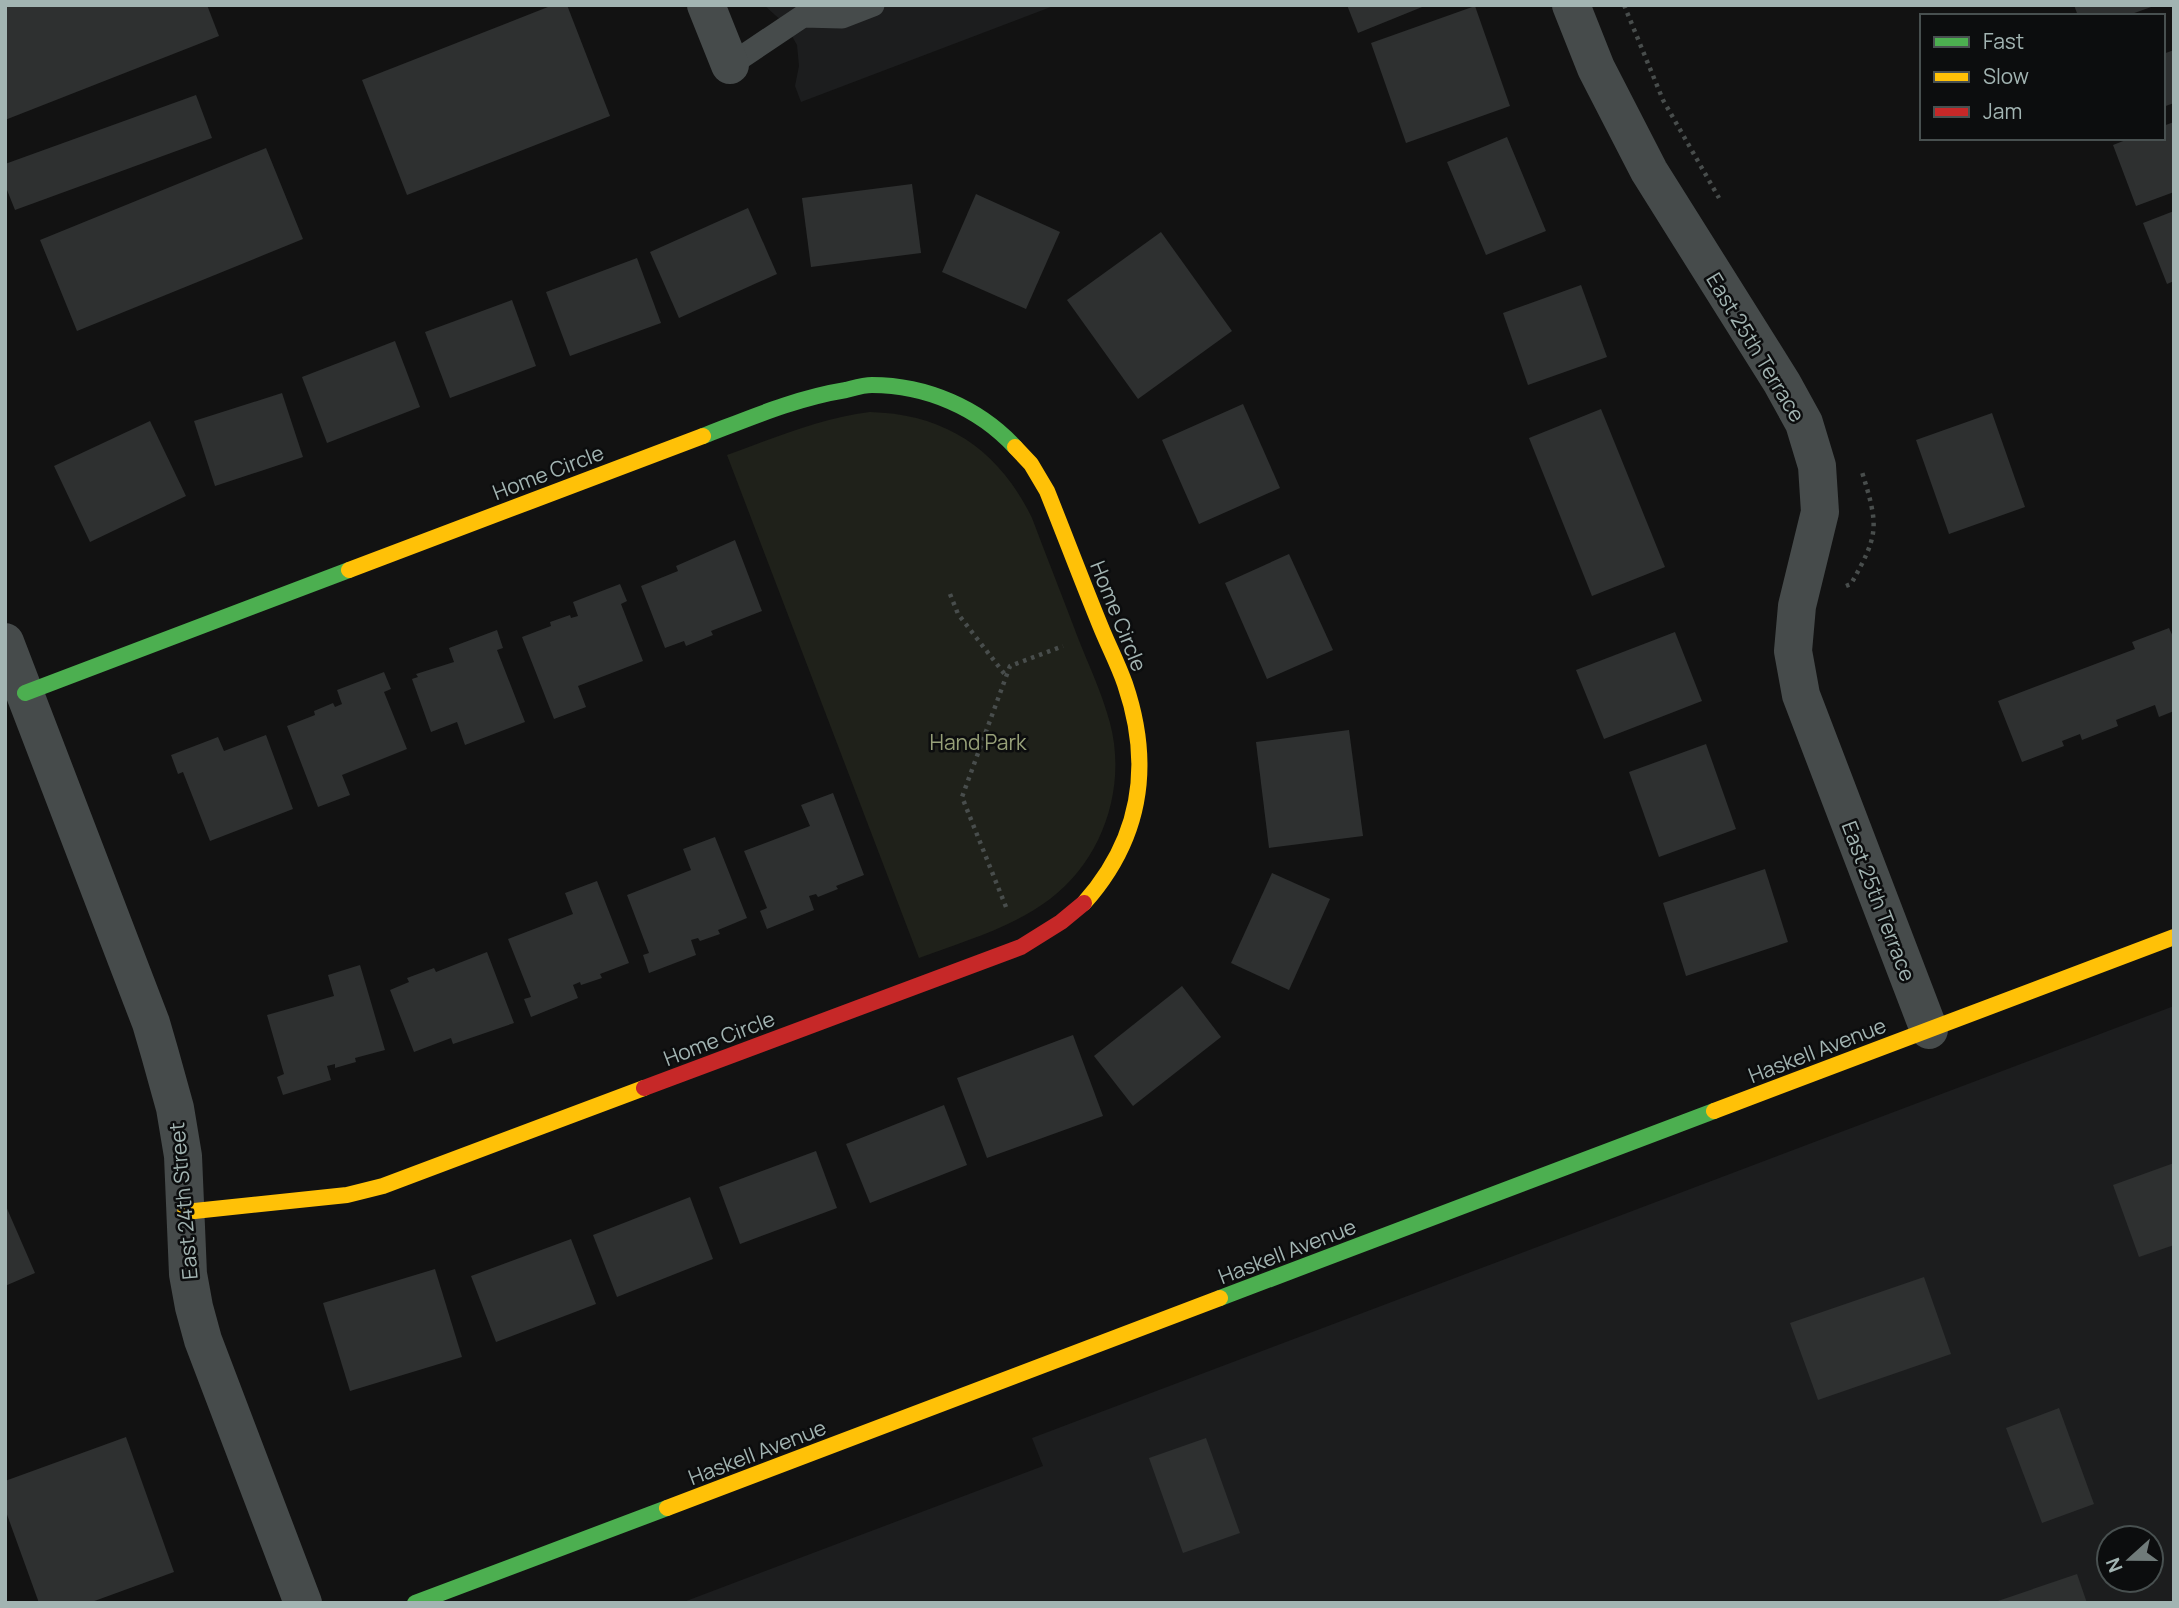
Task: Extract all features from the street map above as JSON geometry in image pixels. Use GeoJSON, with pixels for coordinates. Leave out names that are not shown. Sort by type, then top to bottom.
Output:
{"type":"FeatureCollection","features":[{"type":"Feature","properties":{"kind":"street"},"geometry":{"type":"LineString","coordinates":[[706,5],[730,65]]}},
{"type":"Feature","properties":{"kind":"street","name":"East 25th Terrace"},"geometry":{"type":"LineString","coordinates":[[1571,5],[1596,68],[1649,171],[1782,383],[1804,423],[1817,466],[1820,512],[1797,606],[1793,651],[1801,695],[1929,1030]]}},
{"type":"Feature","properties":{"kind":"street","name":"Home Circle"},"geometry":{"type":"LineString","coordinates":[[25,693],[755,416],[815,396],[871,385],[928,391],[968,410],[1002,433],[1031,464],[1047,491],[1131,701],[1140,747],[1141,783],[1133,824],[1119,858],[1082,905],[1055,927],[1021,947],[383,1186],[347,1195],[185,1212]]}},
{"type":"Feature","properties":{"kind":"street","name":"East 24th Street"},"geometry":{"type":"LineString","coordinates":[[5,642],[151,1023],[175,1108],[183,1157],[188,1274],[194,1307],[303,1603]]}},
{"type":"Feature","properties":{"kind":"street","name":"Haskell Avenue"},"geometry":{"type":"LineString","coordinates":[[415,1603],[2174,937]]}},
{"type":"Feature","properties":{"kind":"lane"},"geometry":{"type":"LineString","coordinates":[[730,65],[803,16],[842,18],[873,5]]}},
{"type":"Feature","properties":{"kind":"path"},"geometry":{"type":"LineString","coordinates":[[950,594],[958,614],[1006,677]]}},
{"type":"Feature","properties":{"kind":"path"},"geometry":{"type":"LineString","coordinates":[[1006,907],[962,797],[1010,666],[1063,646]]}},
{"type":"Feature","properties":{"kind":"shaded area"},"geometry":{"type":"Polygon","coordinates":[[[764,5],[1056,5],[801,102],[795,86],[799,66],[797,45],[785,24],[764,5]]]}},
{"type":"Feature","properties":{"kind":"shaded area"},"geometry":{"type":"Polygon","coordinates":[[[2174,1006],[2174,1603],[681,1603],[1043,1466],[1032,1438],[2174,1006]]]}},
{"type":"Feature","properties":{"kind":"green space","name":"Hand Park"},"geometry":{"type":"Polygon","coordinates":[[[870,412],[897,414],[946,428],[986,455],[1019,494],[1032,518],[1103,701],[1114,747],[1115,772],[1106,820],[1097,843],[1068,883],[1050,899],[1020,918],[919,958],[727,455],[816,424],[870,412]]]}},
{"type":"Feature","properties":{"kind":"building"},"geometry":{"type":"Polygon","coordinates":[[[5,5],[207,5],[219,36],[5,120],[5,5]]]}},
{"type":"Feature","properties":{"kind":"building"},"geometry":{"type":"Polygon","coordinates":[[[553,5],[567,5],[610,116],[407,195],[362,80],[553,5]]]}},
{"type":"Feature","properties":{"kind":"building"},"geometry":{"type":"Polygon","coordinates":[[[1347,5],[1427,5],[1358,33],[1347,5]]]}},
{"type":"Feature","properties":{"kind":"building"},"geometry":{"type":"Polygon","coordinates":[[[2074,5],[2154,6],[2132,14],[2077,14],[2074,5]]]}},
{"type":"Feature","properties":{"kind":"building"},"geometry":{"type":"Polygon","coordinates":[[[1475,6],[1510,106],[1406,143],[1371,43],[1475,6]]]}},
{"type":"Feature","properties":{"kind":"building"},"geometry":{"type":"Polygon","coordinates":[[[2174,50],[2174,103],[2165,106],[2165,53],[2174,50]]]}},
{"type":"Feature","properties":{"kind":"building"},"geometry":{"type":"Polygon","coordinates":[[[196,95],[212,138],[15,210],[5,185],[5,164],[196,95]]]}},
{"type":"Feature","properties":{"kind":"building"},"geometry":{"type":"Polygon","coordinates":[[[2174,122],[2174,192],[2136,206],[2113,145],[2126,140],[2165,140],[2165,125],[2174,122]]]}},
{"type":"Feature","properties":{"kind":"building"},"geometry":{"type":"Polygon","coordinates":[[[1507,137],[1546,231],[1486,255],[1447,162],[1507,137]]]}},
{"type":"Feature","properties":{"kind":"building"},"geometry":{"type":"Polygon","coordinates":[[[266,148],[303,239],[77,331],[40,240],[266,148]]]}},
{"type":"Feature","properties":{"kind":"building"},"geometry":{"type":"Polygon","coordinates":[[[912,184],[921,253],[811,267],[802,198],[912,184]]]}},
{"type":"Feature","properties":{"kind":"building"},"geometry":{"type":"Polygon","coordinates":[[[976,194],[1060,232],[1026,309],[942,272],[976,194]]]}},
{"type":"Feature","properties":{"kind":"building"},"geometry":{"type":"Polygon","coordinates":[[[748,208],[777,274],[679,318],[650,252],[748,208]]]}},
{"type":"Feature","properties":{"kind":"building"},"geometry":{"type":"Polygon","coordinates":[[[2174,211],[2174,281],[2167,284],[2143,223],[2174,211]]]}},
{"type":"Feature","properties":{"kind":"building"},"geometry":{"type":"Polygon","coordinates":[[[1161,232],[1232,331],[1138,399],[1067,300],[1161,232]]]}},
{"type":"Feature","properties":{"kind":"building"},"geometry":{"type":"Polygon","coordinates":[[[637,258],[661,323],[570,356],[546,292],[637,258]]]}},
{"type":"Feature","properties":{"kind":"building"},"geometry":{"type":"Polygon","coordinates":[[[1581,285],[1607,357],[1528,385],[1503,313],[1581,285]]]}},
{"type":"Feature","properties":{"kind":"building"},"geometry":{"type":"Polygon","coordinates":[[[512,300],[536,366],[450,398],[425,332],[512,300]]]}},
{"type":"Feature","properties":{"kind":"building"},"geometry":{"type":"Polygon","coordinates":[[[395,341],[420,407],[327,443],[302,377],[395,341]]]}},
{"type":"Feature","properties":{"kind":"building"},"geometry":{"type":"Polygon","coordinates":[[[282,393],[303,457],[215,486],[194,421],[282,393]]]}},
{"type":"Feature","properties":{"kind":"building"},"geometry":{"type":"Polygon","coordinates":[[[1243,404],[1280,488],[1199,524],[1162,440],[1243,404]]]}},
{"type":"Feature","properties":{"kind":"building"},"geometry":{"type":"Polygon","coordinates":[[[1601,409],[1665,567],[1592,596],[1529,438],[1601,409]]]}},
{"type":"Feature","properties":{"kind":"building"},"geometry":{"type":"Polygon","coordinates":[[[1992,413],[2025,507],[1949,534],[1916,440],[1992,413]]]}},
{"type":"Feature","properties":{"kind":"building"},"geometry":{"type":"Polygon","coordinates":[[[150,421],[186,496],[90,542],[54,466],[150,421]]]}},
{"type":"Feature","properties":{"kind":"building"},"geometry":{"type":"Polygon","coordinates":[[[735,540],[762,611],[711,631],[713,635],[686,646],[684,641],[665,648],[641,586],[678,571],[676,566],[735,540]]]}},
{"type":"Feature","properties":{"kind":"building"},"geometry":{"type":"Polygon","coordinates":[[[1289,554],[1333,650],[1267,679],[1225,583],[1289,554]]]}},
{"type":"Feature","properties":{"kind":"building"},"geometry":{"type":"Polygon","coordinates":[[[620,584],[627,601],[621,604],[643,661],[578,686],[586,707],[554,719],[522,637],[551,626],[550,622],[570,615],[571,618],[578,616],[573,602],[620,584]]]}},
{"type":"Feature","properties":{"kind":"building"},"geometry":{"type":"Polygon","coordinates":[[[2169,628],[2174,639],[2174,711],[2159,717],[2155,705],[2116,720],[2118,726],[2082,740],[2080,734],[2062,741],[2064,746],[2022,762],[1998,701],[2135,649],[2132,642],[2169,628]]]}},
{"type":"Feature","properties":{"kind":"building"},"geometry":{"type":"Polygon","coordinates":[[[497,630],[503,648],[497,650],[525,722],[465,745],[457,722],[431,732],[412,679],[418,677],[416,674],[454,662],[449,648],[497,630]]]}},
{"type":"Feature","properties":{"kind":"building"},"geometry":{"type":"Polygon","coordinates":[[[1675,632],[1702,701],[1604,739],[1576,670],[1675,632]]]}},
{"type":"Feature","properties":{"kind":"building"},"geometry":{"type":"Polygon","coordinates":[[[384,672],[391,689],[384,692],[407,749],[342,775],[350,795],[318,807],[287,726],[315,715],[314,711],[333,703],[335,707],[342,704],[337,690],[384,672]]]}},
{"type":"Feature","properties":{"kind":"building"},"geometry":{"type":"Polygon","coordinates":[[[1349,730],[1363,836],[1269,848],[1256,742],[1349,730]]]}},
{"type":"Feature","properties":{"kind":"building"},"geometry":{"type":"Polygon","coordinates":[[[266,735],[293,809],[210,841],[183,772],[178,774],[171,755],[218,737],[224,751],[266,735]]]}},
{"type":"Feature","properties":{"kind":"building"},"geometry":{"type":"Polygon","coordinates":[[[1706,744],[1736,829],[1659,857],[1629,772],[1706,744]]]}},
{"type":"Feature","properties":{"kind":"building"},"geometry":{"type":"Polygon","coordinates":[[[833,793],[864,875],[836,886],[838,889],[818,897],[816,894],[809,896],[814,910],[767,929],[760,911],[767,908],[744,851],[810,826],[801,805],[833,793]]]}},
{"type":"Feature","properties":{"kind":"building"},"geometry":{"type":"Polygon","coordinates":[[[715,837],[747,918],[718,930],[720,934],[700,941],[698,938],[691,940],[696,955],[649,973],[643,955],[649,953],[627,895],[691,870],[683,849],[715,837]]]}},
{"type":"Feature","properties":{"kind":"building"},"geometry":{"type":"Polygon","coordinates":[[[1765,869],[1788,942],[1686,976],[1663,903],[1765,869]]]}},
{"type":"Feature","properties":{"kind":"building"},"geometry":{"type":"Polygon","coordinates":[[[1272,873],[1330,899],[1289,990],[1231,963],[1272,873]]]}},
{"type":"Feature","properties":{"kind":"building"},"geometry":{"type":"Polygon","coordinates":[[[597,881],[629,963],[600,974],[602,978],[573,985],[578,998],[531,1017],[524,999],[531,997],[508,939],[573,914],[565,893],[597,881]]]}},
{"type":"Feature","properties":{"kind":"building"},"geometry":{"type":"Polygon","coordinates":[[[487,952],[514,1023],[453,1044],[451,1038],[414,1052],[390,990],[409,982],[407,978],[434,968],[436,972],[487,952]]]}},
{"type":"Feature","properties":{"kind":"building"},"geometry":{"type":"Polygon","coordinates":[[[360,965],[385,1050],[355,1058],[356,1062],[335,1068],[335,1064],[327,1066],[331,1080],[283,1095],[277,1077],[284,1074],[267,1015],[334,996],[328,975],[360,965]]]}},
{"type":"Feature","properties":{"kind":"building"},"geometry":{"type":"Polygon","coordinates":[[[1182,986],[1221,1037],[1133,1106],[1094,1056],[1182,986]]]}},
{"type":"Feature","properties":{"kind":"building"},"geometry":{"type":"Polygon","coordinates":[[[1073,1035],[1103,1116],[987,1158],[957,1078],[1073,1035]]]}},
{"type":"Feature","properties":{"kind":"building"},"geometry":{"type":"Polygon","coordinates":[[[944,1105],[967,1165],[870,1203],[846,1144],[944,1105]]]}},
{"type":"Feature","properties":{"kind":"building"},"geometry":{"type":"Polygon","coordinates":[[[816,1151],[837,1208],[740,1244],[719,1187],[816,1151]]]}},
{"type":"Feature","properties":{"kind":"building"},"geometry":{"type":"Polygon","coordinates":[[[2174,1163],[2174,1245],[2139,1257],[2113,1185],[2174,1163]]]}},
{"type":"Feature","properties":{"kind":"building"},"geometry":{"type":"Polygon","coordinates":[[[690,1197],[713,1259],[617,1297],[593,1235],[690,1197]]]}},
{"type":"Feature","properties":{"kind":"building"},"geometry":{"type":"Polygon","coordinates":[[[5,1204],[35,1273],[5,1286],[5,1204]]]}},
{"type":"Feature","properties":{"kind":"building"},"geometry":{"type":"Polygon","coordinates":[[[571,1239],[596,1304],[496,1342],[471,1276],[571,1239]]]}},
{"type":"Feature","properties":{"kind":"building"},"geometry":{"type":"Polygon","coordinates":[[[435,1269],[462,1357],[350,1391],[323,1303],[435,1269]]]}},
{"type":"Feature","properties":{"kind":"building"},"geometry":{"type":"Polygon","coordinates":[[[1924,1277],[1951,1354],[1818,1400],[1790,1323],[1924,1277]]]}},
{"type":"Feature","properties":{"kind":"building"},"geometry":{"type":"Polygon","coordinates":[[[2059,1408],[2094,1504],[2042,1523],[2006,1428],[2059,1408]]]}},
{"type":"Feature","properties":{"kind":"building"},"geometry":{"type":"Polygon","coordinates":[[[126,1437],[174,1572],[89,1603],[39,1603],[5,1509],[5,1481],[126,1437]]]}},
{"type":"Feature","properties":{"kind":"building"},"geometry":{"type":"Polygon","coordinates":[[[1206,1438],[1240,1533],[1183,1553],[1149,1458],[1206,1438]]]}},
{"type":"Feature","properties":{"kind":"building"},"geometry":{"type":"Polygon","coordinates":[[[2077,1574],[2087,1603],[1995,1603],[1995,1602],[2077,1574]]]}},
{"type":"Feature","properties":{"kind":"traffic: fast"},"geometry":{"type":"LineString","coordinates":[[703,436],[791,403],[872,385],[912,389],[950,401],[985,421],[1015,447]]}},
{"type":"Feature","properties":{"kind":"traffic: fast"},"geometry":{"type":"LineString","coordinates":[[25,693],[349,570]]}},
{"type":"Feature","properties":{"kind":"traffic: fast"},"geometry":{"type":"LineString","coordinates":[[1220,1298],[1714,1111]]}},
{"type":"Feature","properties":{"kind":"traffic: fast"},"geometry":{"type":"LineString","coordinates":[[415,1603],[667,1508]]}},
{"type":"Feature","properties":{"kind":"traffic: slow"},"geometry":{"type":"LineString","coordinates":[[349,570],[703,436]]}},
{"type":"Feature","properties":{"kind":"traffic: slow"},"geometry":{"type":"LineString","coordinates":[[1015,447],[1031,464],[1047,491],[1125,684],[1134,714],[1139,772],[1129,827],[1103,879],[1084,903]]}},
{"type":"Feature","properties":{"kind":"traffic: slow"},"geometry":{"type":"LineString","coordinates":[[1714,1111],[2174,937]]}},
{"type":"Feature","properties":{"kind":"traffic: slow"},"geometry":{"type":"LineString","coordinates":[[185,1212],[347,1195],[383,1186],[644,1088]]}},
{"type":"Feature","properties":{"kind":"traffic: slow"},"geometry":{"type":"LineString","coordinates":[[667,1508],[1220,1298]]}},
{"type":"Feature","properties":{"kind":"traffic: jam"},"geometry":{"type":"LineString","coordinates":[[644,1088],[1021,947],[1061,922],[1084,903]]}}]}
